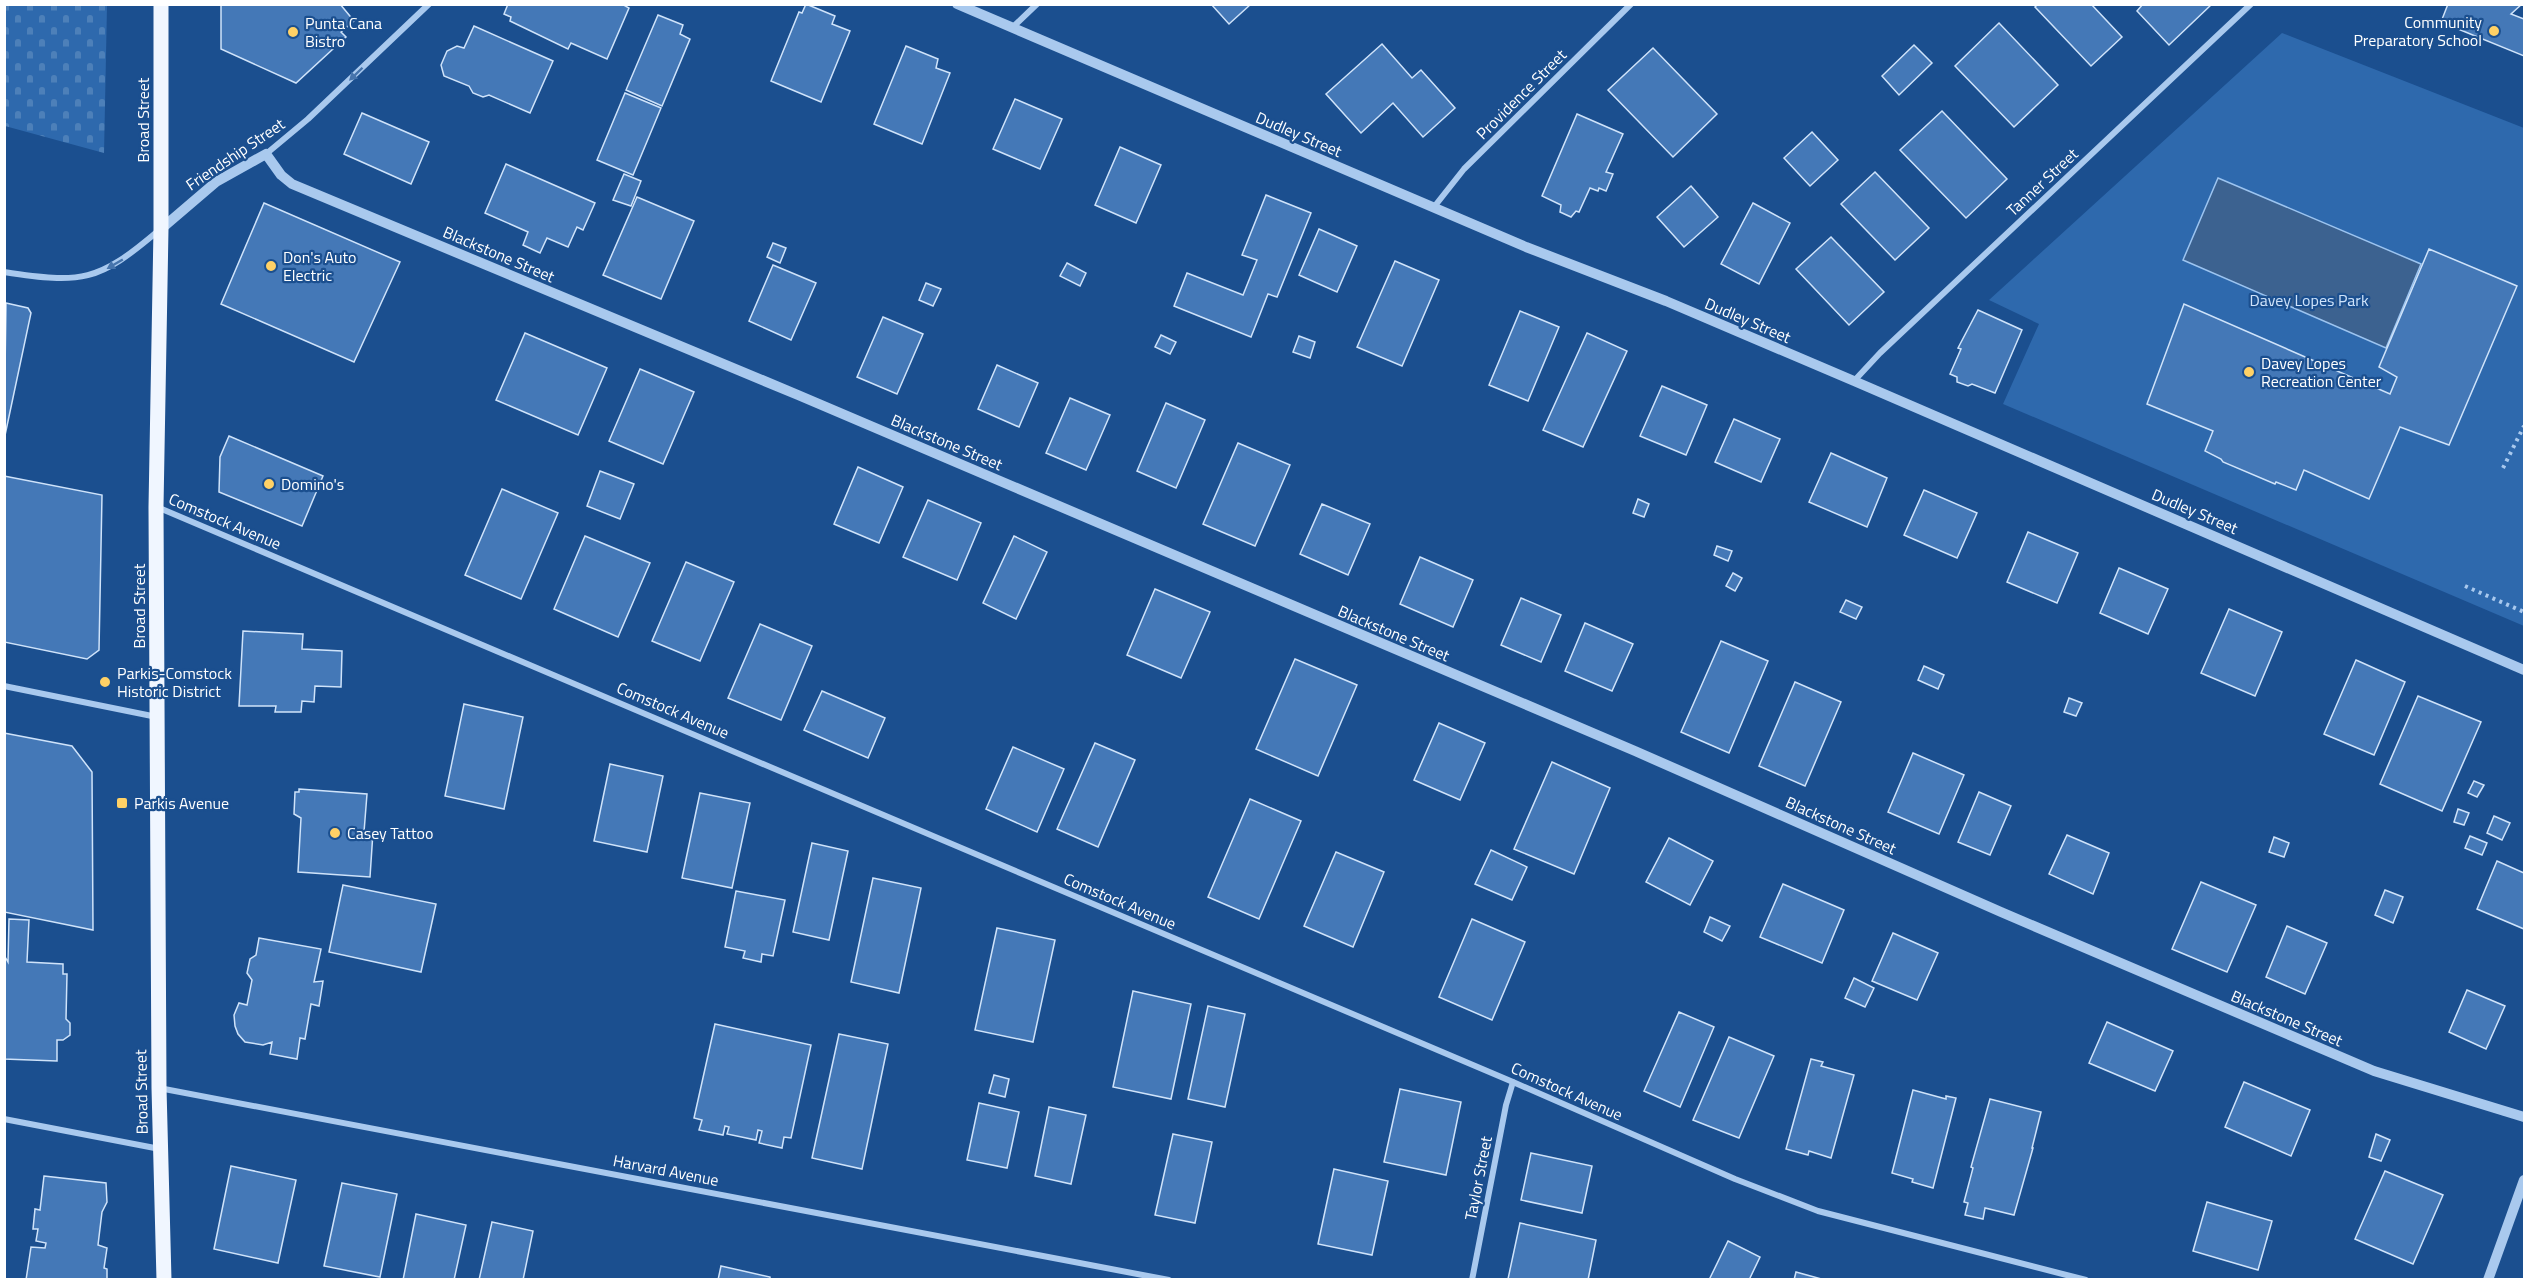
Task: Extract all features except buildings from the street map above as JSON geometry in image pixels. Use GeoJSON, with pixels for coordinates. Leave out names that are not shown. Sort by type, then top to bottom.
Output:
{"type":"FeatureCollection","features":[{"type":"Feature","properties":{"kind":"main road","name":"Broad Street"},"geometry":{"type":"LineString","coordinates":[[161,4],[161,229],[156,507],[159,1088],[164,1280]]}},
{"type":"Feature","properties":{"kind":"street","name":"Friendship Street"},"geometry":{"type":"LineString","coordinates":[[161,229],[216,183],[266,154],[308,119],[429,4]]}},
{"type":"Feature","properties":{"kind":"street","name":"Dudley Street"},"geometry":{"type":"LineString","coordinates":[[957,4],[1526,247],[1666,301],[2524,670]]}},
{"type":"Feature","properties":{"kind":"street"},"geometry":{"type":"LineString","coordinates":[[1012,28],[1037,4]]}},
{"type":"Feature","properties":{"kind":"street","name":"Providence Street"},"geometry":{"type":"LineString","coordinates":[[1434,207],[1464,169],[1631,4]]}},
{"type":"Feature","properties":{"kind":"street","name":"Tanner Street"},"geometry":{"type":"LineString","coordinates":[[1854,381],[1880,353],[2251,4]]}},
{"type":"Feature","properties":{"kind":"street","name":"Blackstone Street"},"geometry":{"type":"LineString","coordinates":[[266,154],[281,175],[298,187],[787,390],[1635,751],[1990,908],[2374,1071],[2524,1117]]}},
{"type":"Feature","properties":{"kind":"street"},"geometry":{"type":"LineString","coordinates":[[4,272],[47,278],[77,279],[89,276],[122,260],[161,229]]}},
{"type":"Feature","properties":{"kind":"street","name":"Comstock Avenue"},"geometry":{"type":"LineString","coordinates":[[156,507],[1725,1174],[1818,1211],[2086,1280]]}},
{"type":"Feature","properties":{"kind":"street"},"geometry":{"type":"LineString","coordinates":[[4,686],[157,717]]}},
{"type":"Feature","properties":{"kind":"street","name":"Taylor Street"},"geometry":{"type":"LineString","coordinates":[[1472,1280],[1506,1105],[1513,1082]]}},
{"type":"Feature","properties":{"kind":"street","name":"Harvard Avenue"},"geometry":{"type":"LineString","coordinates":[[159,1088],[1169,1280]]}},
{"type":"Feature","properties":{"kind":"street"},"geometry":{"type":"LineString","coordinates":[[4,1119],[160,1149]]}},
{"type":"Feature","properties":{"kind":"street"},"geometry":{"type":"LineString","coordinates":[[2488,1280],[2524,1180]]}},
{"type":"Feature","properties":{"kind":"path"},"geometry":{"type":"LineString","coordinates":[[2503,468],[2524,426]]}},
{"type":"Feature","properties":{"kind":"path"},"geometry":{"type":"LineString","coordinates":[[2465,586],[2524,612]]}},
{"type":"Feature","properties":{"kind":"green space"},"geometry":{"type":"Polygon","coordinates":[[[4,5],[107,5],[104,153],[5,126],[4,5]]]}},
{"type":"Feature","properties":{"kind":"green space","name":"Davey Lopes Park"},"geometry":{"type":"Polygon","coordinates":[[[2282,33],[2524,128],[2524,626],[2003,404],[2039,324],[1989,300],[2282,33]]]}},
{"type":"Feature","properties":{"kind":"shaded area"},"geometry":{"type":"Polygon","coordinates":[[[2218,178],[2421,264],[2386,348],[2183,260],[2218,178]]]}},
{"type":"Feature","properties":{"kind":"place","name":"Community Preparatory School"},"geometry":{"type":"Point","coordinates":[2494,31]}},
{"type":"Feature","properties":{"kind":"place","name":"Punta Cana Bistro"},"geometry":{"type":"Point","coordinates":[293,32]}},
{"type":"Feature","properties":{"kind":"place","name":"Don's Auto Electric"},"geometry":{"type":"Point","coordinates":[271,266]}},
{"type":"Feature","properties":{"kind":"place","name":"Davey Lopes Recreation Center"},"geometry":{"type":"Point","coordinates":[2249,372]}},
{"type":"Feature","properties":{"kind":"place","name":"Domino's"},"geometry":{"type":"Point","coordinates":[269,484]}},
{"type":"Feature","properties":{"kind":"place","name":"Parkis-Comstock Historic District"},"geometry":{"type":"Point","coordinates":[105,682]}},
{"type":"Feature","properties":{"kind":"place","name":"Parkis Avenue"},"geometry":{"type":"Point","coordinates":[122,803]}},
{"type":"Feature","properties":{"kind":"place","name":"Casey Tattoo"},"geometry":{"type":"Point","coordinates":[335,833]}}]}
